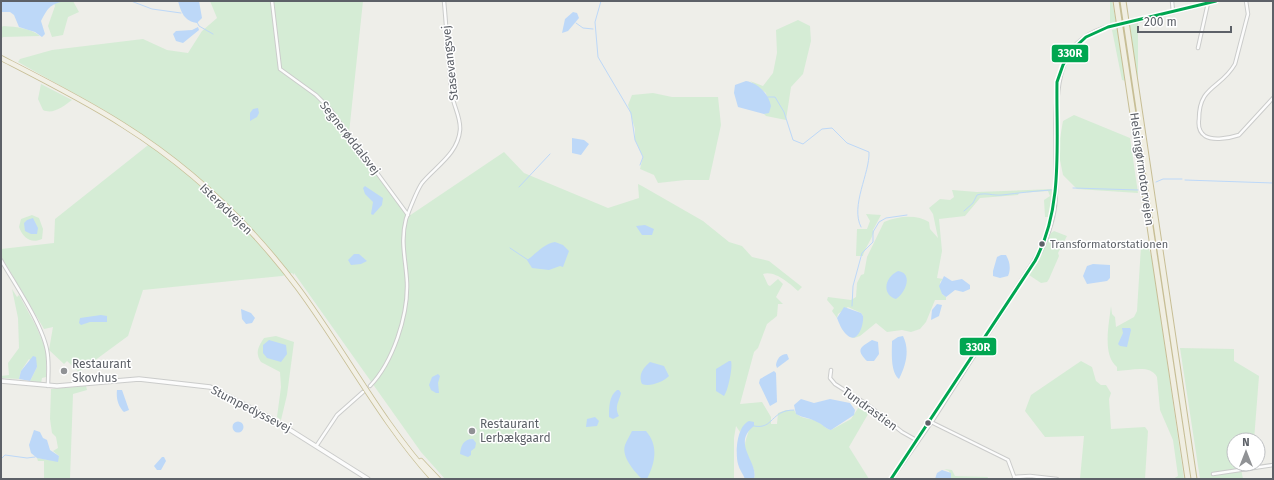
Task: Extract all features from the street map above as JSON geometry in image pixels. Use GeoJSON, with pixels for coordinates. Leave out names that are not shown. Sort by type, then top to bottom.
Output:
{"type":"FeatureCollection","features":[{"type":"Feature","properties":{"kind":"highway","name":"Helsingørmotorvejen"},"geometry":{"type":"LineString","coordinates":[[1116,1],[1188,479]]}},
{"type":"Feature","properties":{"kind":"highway","name":"Helsingørmotorvejen"},"geometry":{"type":"LineString","coordinates":[[1123,1],[1194,479]]}},
{"type":"Feature","properties":{"kind":"highway","name":"Isterødvejen"},"geometry":{"type":"LineString","coordinates":[[1,58],[65,91],[123,125],[176,163],[255,236],[297,287],[391,425],[433,479]]}},
{"type":"Feature","properties":{"kind":"highway","name":"Isterødvejen"},"geometry":{"type":"LineString","coordinates":[[391,425],[438,479]]}},
{"type":"Feature","properties":{"kind":"street","name":"Segnerøddalsvej"},"geometry":{"type":"LineString","coordinates":[[272,1],[280,69],[316,95],[330,109],[408,214]]}},
{"type":"Feature","properties":{"kind":"street","name":"Stasevangsvej"},"geometry":{"type":"LineString","coordinates":[[370,386],[378,378],[391,355],[405,302],[407,283],[403,238],[408,214],[420,186],[446,160],[456,144],[460,131],[452,96],[444,1]]}},
{"type":"Feature","properties":{"kind":"street"},"geometry":{"type":"LineString","coordinates":[[1172,1],[1174,12]]}},
{"type":"Feature","properties":{"kind":"street"},"geometry":{"type":"LineString","coordinates":[[891,479],[931,422],[1035,261],[1044,243],[1052,220],[1055,201],[1056,92],[1060,73],[1067,57],[1079,43],[1094,32],[1112,26],[1216,1]]}},
{"type":"Feature","properties":{"kind":"street"},"geometry":{"type":"LineString","coordinates":[[1246,1],[1248,14],[1235,64],[1231,71],[1202,98],[1199,108],[1200,131],[1211,138],[1239,135],[1273,98]]}},
{"type":"Feature","properties":{"kind":"street"},"geometry":{"type":"LineString","coordinates":[[1198,48],[1208,3]]}},
{"type":"Feature","properties":{"kind":"street"},"geometry":{"type":"LineString","coordinates":[[1,260],[27,305],[44,339],[48,357],[48,386]]}},
{"type":"Feature","properties":{"kind":"street","name":"Tundrastien"},"geometry":{"type":"LineString","coordinates":[[831,370],[830,378],[835,384],[868,405],[902,432],[918,441]]}},
{"type":"Feature","properties":{"kind":"street","name":"Stumpedyssevej"},"geometry":{"type":"LineString","coordinates":[[1,381],[48,386],[139,379],[210,387],[276,421],[317,445],[368,479]]}},
{"type":"Feature","properties":{"kind":"street"},"geometry":{"type":"LineString","coordinates":[[317,445],[337,415],[363,392]]}},
{"type":"Feature","properties":{"kind":"street"},"geometry":{"type":"LineString","coordinates":[[931,422],[1004,458],[1010,463],[1015,478],[1030,476],[1057,479]]}},
{"type":"Feature","properties":{"kind":"street"},"geometry":{"type":"LineString","coordinates":[[1213,474],[1273,465]]}},
{"type":"Feature","properties":{"kind":"green space"},"geometry":{"type":"Polygon","coordinates":[[[73,1],[79,12],[68,17],[63,35],[52,37],[48,26],[55,6],[54,3],[73,1]]]}},
{"type":"Feature","properties":{"kind":"green space"},"geometry":{"type":"Polygon","coordinates":[[[210,1],[363,1],[349,133],[409,216],[504,152],[524,173],[608,208],[639,198],[638,184],[703,221],[729,242],[742,246],[752,257],[769,261],[802,287],[798,291],[787,281],[777,276],[768,273],[763,274],[768,285],[770,286],[778,279],[783,284],[776,297],[783,304],[778,304],[777,316],[767,324],[758,348],[754,352],[740,404],[762,402],[771,417],[771,424],[777,424],[778,413],[786,410],[794,410],[801,417],[817,421],[827,429],[831,430],[851,419],[862,402],[871,409],[849,447],[869,479],[754,479],[755,475],[753,468],[745,449],[749,430],[741,430],[740,432],[736,426],[734,438],[734,479],[445,479],[421,452],[294,273],[294,275],[292,273],[282,276],[143,290],[128,336],[79,372],[67,361],[64,364],[49,350],[53,327],[44,329],[1,256],[1,249],[54,243],[55,219],[152,142],[104,110],[18,62],[20,59],[52,50],[143,39],[167,50],[188,53],[202,31],[217,18],[210,1]]]}},
{"type":"Feature","properties":{"kind":"green space"},"geometry":{"type":"Polygon","coordinates":[[[1110,1],[1112,1],[1116,22],[1110,23],[1110,1]]]}},
{"type":"Feature","properties":{"kind":"green space"},"geometry":{"type":"Polygon","coordinates":[[[798,20],[810,26],[811,41],[803,74],[791,87],[786,120],[766,116],[764,114],[769,112],[766,93],[750,81],[763,86],[773,73],[777,53],[776,30],[798,20]]]}},
{"type":"Feature","properties":{"kind":"green space"},"geometry":{"type":"Polygon","coordinates":[[[1138,23],[1138,81],[1129,25],[1138,23]]]}},
{"type":"Feature","properties":{"kind":"green space"},"geometry":{"type":"Polygon","coordinates":[[[1,27],[18,27],[36,33],[40,36],[3,37],[1,39],[1,27]]]}},
{"type":"Feature","properties":{"kind":"green space"},"geometry":{"type":"Polygon","coordinates":[[[1118,29],[1126,81],[1122,80],[1112,30],[1118,29]]]}},
{"type":"Feature","properties":{"kind":"green space"},"geometry":{"type":"Polygon","coordinates":[[[41,84],[72,100],[54,111],[43,110],[38,99],[41,84]]]}},
{"type":"Feature","properties":{"kind":"green space"},"geometry":{"type":"Polygon","coordinates":[[[653,93],[672,97],[718,97],[721,125],[709,180],[685,180],[658,183],[654,175],[640,169],[643,157],[635,140],[635,129],[628,105],[632,95],[653,93]]]}},
{"type":"Feature","properties":{"kind":"green space"},"geometry":{"type":"Polygon","coordinates":[[[1074,115],[1130,138],[1138,193],[1077,189],[1063,175],[1058,150],[1063,121],[1074,115]]]}},
{"type":"Feature","properties":{"kind":"green space"},"geometry":{"type":"Polygon","coordinates":[[[1053,189],[1049,217],[1045,217],[1044,200],[1050,196],[1048,191],[980,198],[965,216],[939,219],[942,251],[937,278],[943,279],[940,282],[942,294],[946,297],[946,300],[935,300],[926,322],[920,329],[911,332],[902,330],[887,332],[876,323],[860,336],[854,338],[852,337],[857,336],[863,316],[861,313],[848,307],[838,314],[837,318],[832,311],[834,308],[827,300],[828,297],[851,300],[856,297],[857,283],[861,275],[864,274],[867,257],[884,222],[901,217],[924,219],[929,222],[930,229],[938,238],[933,214],[929,208],[940,199],[950,200],[954,197],[952,190],[977,192],[1053,189]]]}},
{"type":"Feature","properties":{"kind":"green space"},"geometry":{"type":"Polygon","coordinates":[[[866,214],[881,215],[873,230],[874,232],[863,256],[856,256],[857,229],[867,229],[870,221],[866,214]]]}},
{"type":"Feature","properties":{"kind":"green space"},"geometry":{"type":"Polygon","coordinates":[[[32,215],[39,218],[43,229],[42,239],[34,241],[25,237],[19,227],[21,219],[32,215]]]}},
{"type":"Feature","properties":{"kind":"green space"},"geometry":{"type":"Polygon","coordinates":[[[1054,231],[1067,236],[1058,253],[1059,256],[1049,279],[1047,282],[1041,283],[1029,275],[1051,233],[1054,231]]]}},
{"type":"Feature","properties":{"kind":"green space"},"geometry":{"type":"Polygon","coordinates":[[[1146,241],[1152,258],[1184,479],[1173,479],[1178,476],[1173,440],[1160,410],[1157,377],[1154,373],[1145,369],[1117,371],[1117,367],[1112,362],[1109,355],[1108,330],[1111,306],[1112,314],[1115,317],[1116,327],[1134,317],[1137,311],[1141,246],[1146,241]]]}},
{"type":"Feature","properties":{"kind":"green space"},"geometry":{"type":"Polygon","coordinates":[[[12,289],[17,297],[19,295],[36,326],[46,350],[46,377],[42,378],[41,383],[30,381],[37,367],[29,359],[21,371],[19,379],[1,378],[1,376],[9,375],[8,363],[19,348],[18,318],[12,289]]]}},
{"type":"Feature","properties":{"kind":"green space"},"geometry":{"type":"Polygon","coordinates":[[[276,336],[294,342],[287,395],[281,420],[277,417],[281,387],[280,372],[261,362],[258,356],[259,347],[264,338],[276,336]]]}},
{"type":"Feature","properties":{"kind":"green space"},"geometry":{"type":"Polygon","coordinates":[[[1180,348],[1234,349],[1234,361],[1259,376],[1255,432],[1226,432],[1226,472],[1242,472],[1243,479],[1200,479],[1180,348]]]}},
{"type":"Feature","properties":{"kind":"green space"},"geometry":{"type":"Polygon","coordinates":[[[1081,361],[1092,367],[1096,381],[1101,385],[1106,385],[1111,393],[1109,399],[1111,429],[1145,427],[1148,431],[1145,479],[1080,479],[1084,436],[1045,437],[1025,411],[1031,395],[1081,361]]]}},
{"type":"Feature","properties":{"kind":"green space"},"geometry":{"type":"Polygon","coordinates":[[[86,386],[87,390],[73,394],[70,479],[44,479],[44,461],[38,461],[37,458],[57,461],[59,456],[53,451],[58,448],[56,437],[52,433],[50,419],[51,389],[86,386]]]}},
{"type":"Feature","properties":{"kind":"green space"},"geometry":{"type":"Polygon","coordinates":[[[944,469],[952,470],[955,476],[988,477],[987,479],[951,479],[949,471],[944,469]]]}},
{"type":"Feature","properties":{"kind":"water"},"geometry":{"type":"Polygon","coordinates":[[[1,1],[64,1],[55,4],[45,13],[41,21],[45,34],[42,37],[35,32],[19,27],[14,15],[10,12],[1,12],[1,1]]]}},
{"type":"Feature","properties":{"kind":"water"},"geometry":{"type":"Polygon","coordinates":[[[178,1],[199,1],[202,18],[197,23],[186,18],[178,1]]]}},
{"type":"Feature","properties":{"kind":"water"},"geometry":{"type":"Polygon","coordinates":[[[573,12],[577,13],[579,18],[568,31],[562,33],[565,19],[573,12]]]}},
{"type":"Feature","properties":{"kind":"water"},"geometry":{"type":"Polygon","coordinates":[[[198,27],[199,30],[183,43],[176,41],[173,34],[176,31],[192,30],[198,27]]]}},
{"type":"Feature","properties":{"kind":"water"},"geometry":{"type":"Polygon","coordinates":[[[746,81],[755,84],[766,94],[771,106],[769,113],[764,114],[738,107],[734,93],[735,85],[746,81]]]}},
{"type":"Feature","properties":{"kind":"water"},"geometry":{"type":"Polygon","coordinates":[[[258,108],[259,113],[257,117],[250,121],[250,113],[253,109],[258,108]]]}},
{"type":"Feature","properties":{"kind":"water"},"geometry":{"type":"Polygon","coordinates":[[[572,138],[584,140],[589,144],[581,155],[572,153],[572,138]]]}},
{"type":"Feature","properties":{"kind":"water"},"geometry":{"type":"Polygon","coordinates":[[[365,186],[383,198],[382,205],[373,215],[371,214],[373,202],[365,194],[363,188],[365,186]]]}},
{"type":"Feature","properties":{"kind":"water"},"geometry":{"type":"Polygon","coordinates":[[[33,218],[38,228],[37,234],[31,234],[25,231],[24,223],[33,218]]]}},
{"type":"Feature","properties":{"kind":"water"},"geometry":{"type":"Polygon","coordinates":[[[645,225],[654,229],[652,235],[642,235],[636,226],[645,225]]]}},
{"type":"Feature","properties":{"kind":"water"},"geometry":{"type":"Polygon","coordinates":[[[555,242],[563,245],[569,251],[563,267],[560,266],[549,270],[532,268],[527,260],[543,247],[555,242]]]}},
{"type":"Feature","properties":{"kind":"water"},"geometry":{"type":"Polygon","coordinates":[[[354,254],[359,254],[367,261],[361,264],[351,265],[348,260],[354,254]]]}},
{"type":"Feature","properties":{"kind":"water"},"geometry":{"type":"Polygon","coordinates":[[[1006,255],[1010,268],[1008,276],[1000,278],[993,276],[993,271],[997,257],[1006,255]]]}},
{"type":"Feature","properties":{"kind":"water"},"geometry":{"type":"Polygon","coordinates":[[[1093,264],[1110,265],[1110,278],[1107,281],[1087,284],[1083,276],[1087,266],[1093,264]]]}},
{"type":"Feature","properties":{"kind":"water"},"geometry":{"type":"Polygon","coordinates":[[[898,271],[903,273],[907,279],[905,288],[896,299],[891,297],[888,293],[886,285],[890,277],[898,271]]]}},
{"type":"Feature","properties":{"kind":"water"},"geometry":{"type":"Polygon","coordinates":[[[944,276],[952,281],[962,279],[970,285],[970,289],[963,292],[955,290],[946,297],[942,294],[939,286],[944,276]]]}},
{"type":"Feature","properties":{"kind":"water"},"geometry":{"type":"Polygon","coordinates":[[[937,304],[942,305],[939,316],[931,320],[932,310],[937,304]]]}},
{"type":"Feature","properties":{"kind":"water"},"geometry":{"type":"Polygon","coordinates":[[[844,307],[861,313],[863,316],[860,332],[854,337],[851,337],[845,333],[837,318],[844,307]]]}},
{"type":"Feature","properties":{"kind":"water"},"geometry":{"type":"Polygon","coordinates":[[[241,309],[251,313],[255,318],[252,323],[246,324],[242,319],[241,309]]]}},
{"type":"Feature","properties":{"kind":"water"},"geometry":{"type":"Polygon","coordinates":[[[101,315],[107,316],[107,322],[90,322],[81,325],[79,323],[80,318],[101,315]]]}},
{"type":"Feature","properties":{"kind":"water"},"geometry":{"type":"Polygon","coordinates":[[[1122,328],[1130,328],[1131,330],[1127,347],[1120,346],[1118,344],[1123,333],[1122,328]]]}},
{"type":"Feature","properties":{"kind":"water"},"geometry":{"type":"Polygon","coordinates":[[[903,336],[907,352],[904,368],[899,379],[894,372],[893,367],[892,341],[903,336]]]}},
{"type":"Feature","properties":{"kind":"water"},"geometry":{"type":"Polygon","coordinates":[[[269,340],[286,345],[287,354],[281,362],[267,358],[263,353],[263,345],[269,340]]]}},
{"type":"Feature","properties":{"kind":"water"},"geometry":{"type":"Polygon","coordinates":[[[872,340],[878,342],[879,354],[874,361],[867,361],[860,351],[862,347],[872,340]]]}},
{"type":"Feature","properties":{"kind":"water"},"geometry":{"type":"Polygon","coordinates":[[[787,354],[789,359],[777,368],[776,365],[778,359],[782,355],[787,354]]]}},
{"type":"Feature","properties":{"kind":"water"},"geometry":{"type":"Polygon","coordinates":[[[33,356],[36,357],[37,367],[30,381],[19,379],[21,371],[33,356]]]}},
{"type":"Feature","properties":{"kind":"water"},"geometry":{"type":"Polygon","coordinates":[[[731,361],[731,373],[724,396],[716,391],[716,369],[731,361]]]}},
{"type":"Feature","properties":{"kind":"water"},"geometry":{"type":"Polygon","coordinates":[[[650,362],[664,366],[669,376],[656,383],[649,385],[642,384],[642,372],[650,362]]]}},
{"type":"Feature","properties":{"kind":"water"},"geometry":{"type":"Polygon","coordinates":[[[774,371],[776,373],[777,402],[770,406],[759,383],[760,379],[774,371]]]}},
{"type":"Feature","properties":{"kind":"water"},"geometry":{"type":"Polygon","coordinates":[[[438,374],[440,376],[438,383],[439,393],[436,393],[431,390],[429,385],[432,377],[438,374]]]}},
{"type":"Feature","properties":{"kind":"water"},"geometry":{"type":"Polygon","coordinates":[[[117,390],[122,390],[129,410],[124,412],[120,407],[117,399],[117,390]]]}},
{"type":"Feature","properties":{"kind":"water"},"geometry":{"type":"Polygon","coordinates":[[[617,390],[621,393],[617,407],[619,416],[613,419],[609,417],[609,406],[612,395],[617,390]]]}},
{"type":"Feature","properties":{"kind":"water"},"geometry":{"type":"Polygon","coordinates":[[[801,399],[814,403],[830,399],[850,403],[855,410],[854,415],[831,430],[815,421],[796,414],[794,405],[801,399]]]}},
{"type":"Feature","properties":{"kind":"water"},"geometry":{"type":"Polygon","coordinates":[[[595,417],[599,421],[597,426],[586,427],[587,419],[595,417]]]}},
{"type":"Feature","properties":{"kind":"water"},"geometry":{"type":"Polygon","coordinates":[[[238,421],[242,423],[244,427],[242,431],[238,433],[234,431],[232,427],[234,423],[238,421]]]}},
{"type":"Feature","properties":{"kind":"water"},"geometry":{"type":"Polygon","coordinates":[[[749,421],[754,422],[754,426],[745,439],[745,446],[753,466],[754,479],[745,479],[739,468],[737,459],[739,434],[745,424],[749,421]]]}},
{"type":"Feature","properties":{"kind":"water"},"geometry":{"type":"Polygon","coordinates":[[[34,430],[40,432],[43,438],[47,440],[50,450],[59,456],[58,462],[37,458],[31,453],[29,445],[34,430]]]}},
{"type":"Feature","properties":{"kind":"water"},"geometry":{"type":"Polygon","coordinates":[[[632,431],[646,431],[653,443],[654,461],[647,479],[642,479],[629,464],[625,454],[625,445],[632,431]]]}},
{"type":"Feature","properties":{"kind":"water"},"geometry":{"type":"Polygon","coordinates":[[[473,439],[476,443],[475,448],[471,451],[471,455],[468,457],[460,454],[463,444],[467,440],[473,439]]]}},
{"type":"Feature","properties":{"kind":"water"},"geometry":{"type":"Polygon","coordinates":[[[162,457],[164,457],[166,461],[161,470],[157,470],[154,466],[162,457]]]}},
{"type":"Feature","properties":{"kind":"water"},"geometry":{"type":"Polygon","coordinates":[[[942,470],[951,473],[951,479],[935,479],[937,473],[942,470]]]}},
{"type":"Feature","properties":{"kind":"waterway"},"geometry":{"type":"LineString","coordinates":[[131,1],[152,9],[181,13]]}},
{"type":"Feature","properties":{"kind":"waterway"},"geometry":{"type":"LineString","coordinates":[[601,1],[595,22],[598,57],[631,113],[635,140],[643,157],[640,165]]}},
{"type":"Feature","properties":{"kind":"waterway"},"geometry":{"type":"LineString","coordinates":[[197,22],[199,26],[213,34]]}},
{"type":"Feature","properties":{"kind":"waterway"},"geometry":{"type":"LineString","coordinates":[[576,23],[583,28],[593,29]]}},
{"type":"Feature","properties":{"kind":"waterway"},"geometry":{"type":"LineString","coordinates":[[768,97],[775,97],[784,112],[793,140],[803,144],[822,129],[832,128],[847,143],[869,152],[867,170],[858,209],[858,219],[861,227]]}},
{"type":"Feature","properties":{"kind":"waterway"},"geometry":{"type":"LineString","coordinates":[[519,187],[550,154]]}},
{"type":"Feature","properties":{"kind":"waterway"},"geometry":{"type":"LineString","coordinates":[[1156,182],[1163,179],[1182,179]]}},
{"type":"Feature","properties":{"kind":"waterway"},"geometry":{"type":"LineString","coordinates":[[1185,180],[1273,183]]}},
{"type":"Feature","properties":{"kind":"waterway"},"geometry":{"type":"LineString","coordinates":[[1073,188],[1138,190]]}},
{"type":"Feature","properties":{"kind":"waterway"},"geometry":{"type":"LineString","coordinates":[[964,211],[973,203],[977,195],[980,194],[1002,195],[1051,190]]}},
{"type":"Feature","properties":{"kind":"waterway"},"geometry":{"type":"LineString","coordinates":[[852,306],[853,286],[862,253],[873,242],[873,232],[879,222],[886,218],[907,215]]}},
{"type":"Feature","properties":{"kind":"waterway"},"geometry":{"type":"LineString","coordinates":[[510,248],[528,260]]}},
{"type":"Feature","properties":{"kind":"waterway"},"geometry":{"type":"LineString","coordinates":[[754,426],[765,425],[780,413],[794,410]]}},
{"type":"Feature","properties":{"kind":"waterway"},"geometry":{"type":"LineString","coordinates":[[1,459],[5,455],[27,458],[35,457]]}},
{"type":"Feature","properties":{"kind":"transit line","name":"330R"},"geometry":{"type":"LineString","coordinates":[[891,479],[1035,261],[1044,241],[1051,219],[1056,174],[1057,82],[1063,65],[1072,50],[1086,37],[1108,27],[1216,1]]}},
{"type":"Feature","properties":{"kind":"place","name":"Transformatorstationen"},"geometry":{"type":"Point","coordinates":[1042,244]}},
{"type":"Feature","properties":{"kind":"place","name":"Restaurant Skovhus"},"geometry":{"type":"Point","coordinates":[64,371]}},
{"type":"Feature","properties":{"kind":"place","name":"Restaurant Lerbækgaard"},"geometry":{"type":"Point","coordinates":[472,431]}}]}
